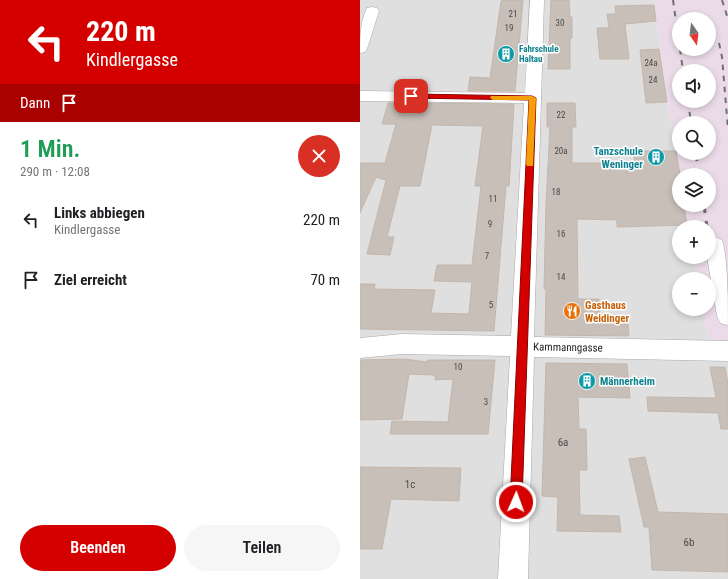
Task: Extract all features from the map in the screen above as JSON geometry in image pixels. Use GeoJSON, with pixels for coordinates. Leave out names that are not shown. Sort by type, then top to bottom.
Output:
{"type":"FeatureCollection","features":[{"type":"Feature","properties":{"kind":"street"},"geometry":{"type":"LineString","coordinates":[[514,579],[522,346],[537,0]]}},
{"type":"Feature","properties":{"kind":"street"},"geometry":{"type":"LineString","coordinates":[[360,49],[372,11]]}},
{"type":"Feature","properties":{"kind":"street"},"geometry":{"type":"LineString","coordinates":[[360,96],[532,98]]}},
{"type":"Feature","properties":{"kind":"street"},"geometry":{"type":"LineString","coordinates":[[716,250],[728,316]]}},
{"type":"Feature","properties":{"kind":"street","name":"Kammanngasse"},"geometry":{"type":"LineString","coordinates":[[360,348],[402,344],[728,351]]}},
{"type":"Feature","properties":{"kind":"shaded area"},"geometry":{"type":"Polygon","coordinates":[[[360,0],[654,0],[672,130],[672,160],[677,160],[679,168],[672,168],[672,212],[685,212],[687,220],[672,220],[672,264],[694,264],[696,272],[672,272],[672,316],[703,316],[707,334],[728,361],[728,579],[360,579],[360,0]]]}},
{"type":"Feature","properties":{"kind":"shaded area"},"geometry":{"type":"Polygon","coordinates":[[[654,0],[728,0],[728,361],[707,334],[703,316],[716,316],[716,272],[696,272],[694,264],[716,264],[716,220],[687,220],[685,212],[716,212],[716,168],[679,168],[677,160],[716,160],[716,116],[672,116],[672,130],[654,0]]]}},
{"type":"Feature","properties":{"kind":"building","name":"Fahrschule Haltau"},"geometry":{"type":"Polygon","coordinates":[[[523,0],[515,91],[468,91],[470,77],[490,78],[501,1],[523,0]]]}},
{"type":"Feature","properties":{"kind":"building"},"geometry":{"type":"Polygon","coordinates":[[[551,0],[569,0],[570,17],[572,17],[570,69],[548,69],[551,0]]]}},
{"type":"Feature","properties":{"kind":"building"},"geometry":{"type":"Polygon","coordinates":[[[654,5],[656,21],[625,24],[629,59],[600,59],[597,28],[609,28],[607,14],[616,14],[615,6],[654,5]]]}},
{"type":"Feature","properties":{"kind":"building"},"geometry":{"type":"Polygon","coordinates":[[[659,49],[667,102],[646,103],[640,50],[659,49]]]}},
{"type":"Feature","properties":{"kind":"building"},"geometry":{"type":"Polygon","coordinates":[[[388,103],[514,104],[509,186],[506,186],[494,331],[360,329],[360,284],[375,284],[374,289],[435,290],[431,313],[469,314],[472,282],[434,281],[437,265],[472,265],[481,186],[475,186],[483,126],[432,125],[420,186],[400,186],[387,237],[394,237],[390,255],[367,254],[386,180],[376,177],[360,213],[360,163],[385,163],[396,124],[382,124],[388,103]]]}},
{"type":"Feature","properties":{"kind":"building"},"geometry":{"type":"Polygon","coordinates":[[[547,103],[575,103],[576,127],[572,127],[572,163],[635,163],[633,151],[672,151],[672,160],[678,160],[679,168],[672,168],[672,212],[685,212],[686,220],[672,220],[672,225],[617,227],[617,220],[577,219],[578,299],[599,299],[600,323],[628,324],[629,336],[545,335],[546,289],[544,289],[546,204],[550,127],[547,127],[547,103]]]}},
{"type":"Feature","properties":{"kind":"building"},"geometry":{"type":"Polygon","coordinates":[[[404,359],[427,362],[427,360],[495,360],[488,434],[390,434],[392,421],[448,422],[453,379],[435,380],[435,375],[409,374],[402,419],[360,420],[360,360],[404,359]]]}},
{"type":"Feature","properties":{"kind":"building"},"geometry":{"type":"Polygon","coordinates":[[[546,363],[627,364],[630,398],[578,397],[579,429],[586,429],[587,470],[579,470],[580,515],[619,516],[621,532],[557,531],[558,497],[542,496],[546,363]]]}},
{"type":"Feature","properties":{"kind":"building"},"geometry":{"type":"Polygon","coordinates":[[[710,367],[725,367],[728,383],[728,429],[721,429],[718,413],[648,411],[647,397],[716,398],[710,367]]]}},
{"type":"Feature","properties":{"kind":"building"},"geometry":{"type":"Polygon","coordinates":[[[645,457],[658,512],[728,514],[728,572],[652,570],[649,527],[644,527],[629,459],[645,457]]]}},
{"type":"Feature","properties":{"kind":"building"},"geometry":{"type":"Polygon","coordinates":[[[360,467],[461,468],[459,501],[391,499],[382,549],[360,549],[360,467]]]}},
{"type":"Feature","properties":{"kind":"railway"},"geometry":{"type":"LineString","coordinates":[[673,0],[675,12]]}},
{"type":"Feature","properties":{"kind":"railway"},"geometry":{"type":"LineString","coordinates":[[722,0],[728,19]]}},
{"type":"Feature","properties":{"kind":"railway"},"geometry":{"type":"LineString","coordinates":[[719,43],[722,57],[728,129]]}},
{"type":"Feature","properties":{"kind":"railway"},"geometry":{"type":"LineString","coordinates":[[681,56],[682,64]]}},
{"type":"Feature","properties":{"kind":"railway"},"geometry":{"type":"LineString","coordinates":[[689,108],[690,116]]}},
{"type":"Feature","properties":{"kind":"railway"},"geometry":{"type":"LineString","coordinates":[[697,160],[698,168]]}},
{"type":"Feature","properties":{"kind":"railway"},"geometry":{"type":"LineString","coordinates":[[705,212],[706,220]]}},
{"type":"Feature","properties":{"kind":"slow traffic"},"geometry":{"type":"LineString","coordinates":[[493,98],[532,98],[530,164]]}},
{"type":"Feature","properties":{"kind":"place","name":"Fahrschule Haltau"},"geometry":{"type":"Point","coordinates":[506,54]}},
{"type":"Feature","properties":{"kind":"place","name":"Tanzschule Weninger"},"geometry":{"type":"Point","coordinates":[656,157]}},
{"type":"Feature","properties":{"kind":"place","name":"Gasthaus Weidinger"},"geometry":{"type":"Point","coordinates":[572,311]}},
{"type":"Feature","properties":{"kind":"place","name":"Männerheim"},"geometry":{"type":"Point","coordinates":[587,381]}},
{"type":"Feature","properties":{"kind":"route"},"geometry":{"type":"LineString","coordinates":[[411,96],[532,98],[516,502]]}}]}
